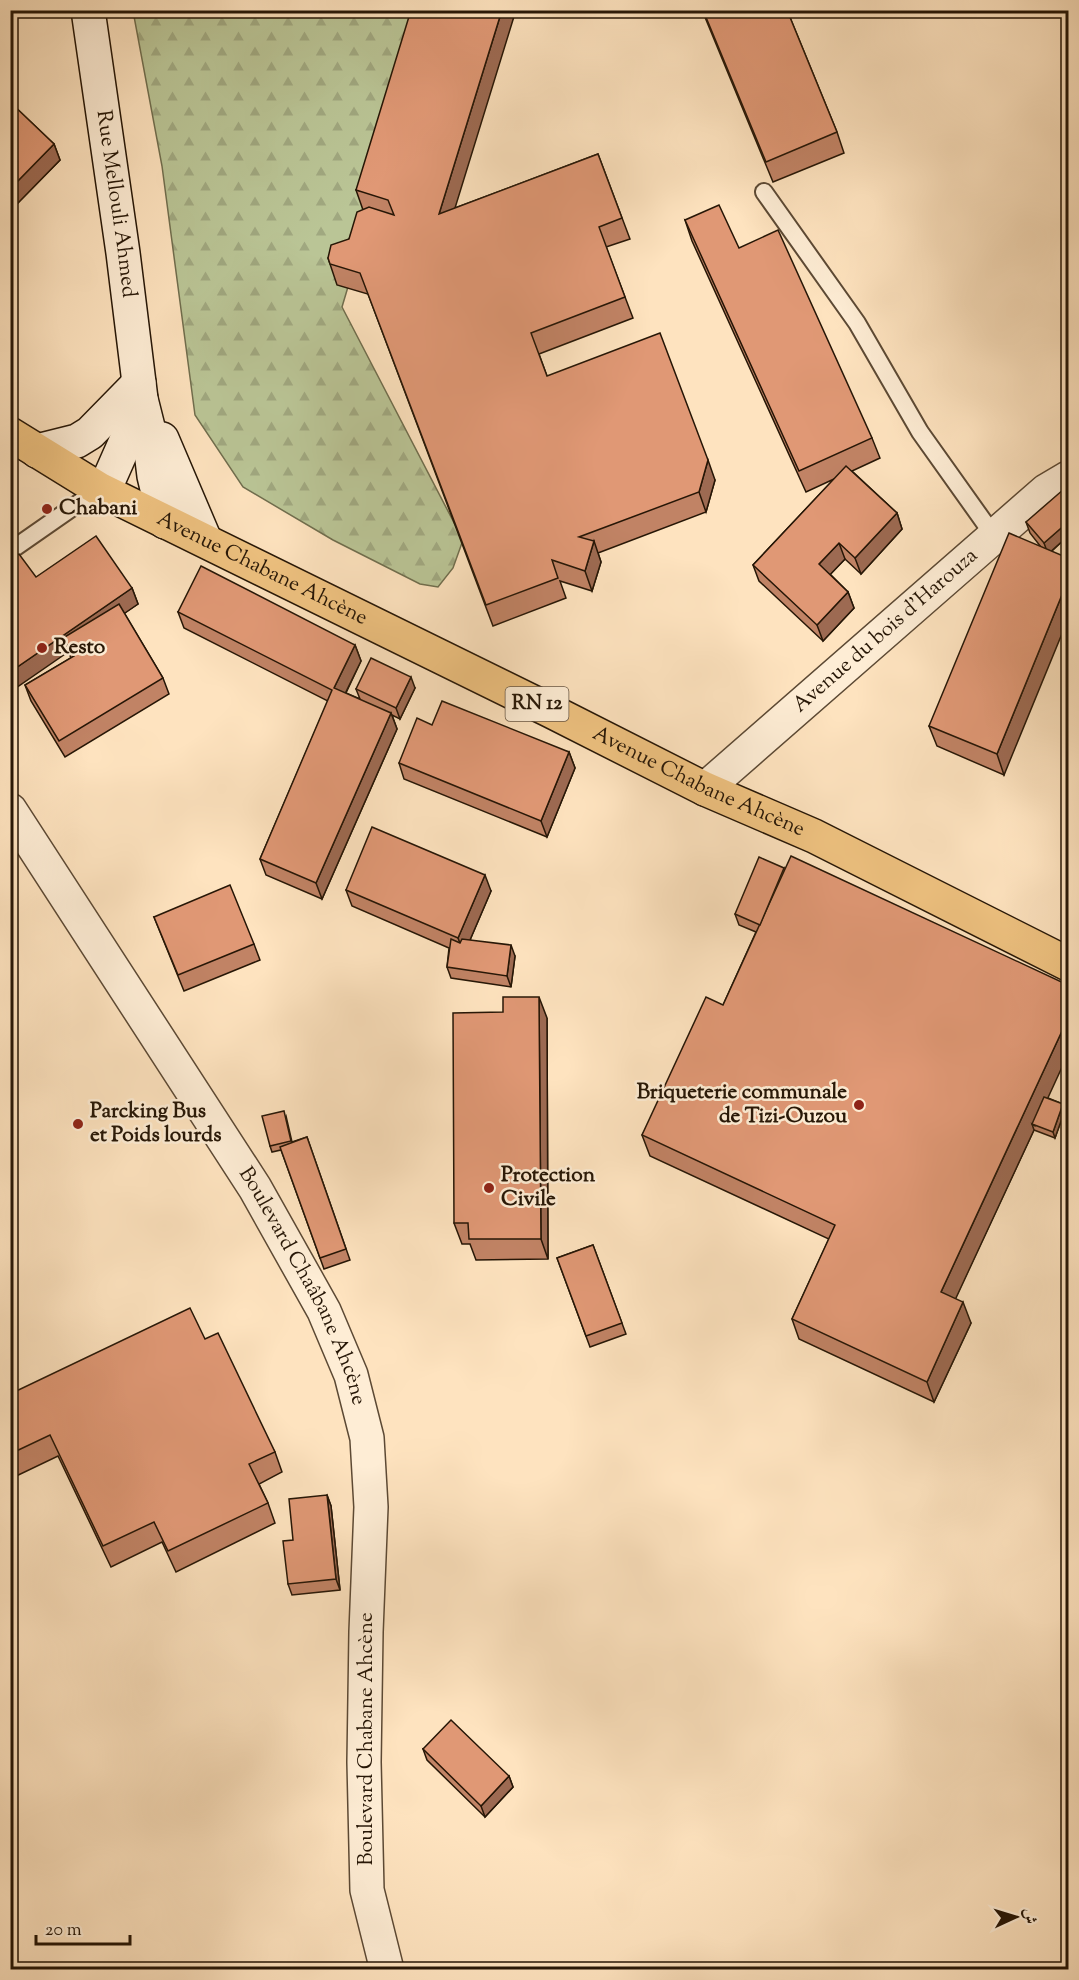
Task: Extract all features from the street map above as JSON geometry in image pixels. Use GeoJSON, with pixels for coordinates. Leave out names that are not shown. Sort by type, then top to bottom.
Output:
{"type":"FeatureCollection","features":[{"type":"Feature","properties":{"kind":"main road","name":"Avenue Chabane Ahcène"},"geometry":{"type":"LineString","coordinates":[[24,442],[99,489],[705,789],[814,836],[1068,964]]}},
{"type":"Feature","properties":{"kind":"street","name":"Rue Mellouli Ahmed"},"geometry":{"type":"LineString","coordinates":[[88,10],[123,253],[140,391],[148,426],[154,476],[165,522]]}},
{"type":"Feature","properties":{"kind":"street","name":"Rue Mellouli Ahmed"},"geometry":{"type":"LineString","coordinates":[[99,489],[110,477],[140,391]]}},
{"type":"Feature","properties":{"kind":"street"},"geometry":{"type":"LineString","coordinates":[[24,442],[77,441],[90,433],[140,391],[205,540]]}},
{"type":"Feature","properties":{"kind":"street","name":"Avenue du bois d'Harouza"},"geometry":{"type":"LineString","coordinates":[[705,789],[1046,491],[1068,478]]}},
{"type":"Feature","properties":{"kind":"street","name":"Boulevard Chaâbane Ahcène"},"geometry":{"type":"LineString","coordinates":[[10,810],[255,1188],[324,1311],[351,1375],[367,1438],[371,1507]]}},
{"type":"Feature","properties":{"kind":"street","name":"Boulevard Chabane Ahcène"},"geometry":{"type":"LineString","coordinates":[[371,1507],[364,1762],[367,1890],[387,1970]]}},
{"type":"Feature","properties":{"kind":"lane"},"geometry":{"type":"LineString","coordinates":[[764,192],[857,323],[920,432],[994,537]]}},
{"type":"Feature","properties":{"kind":"lane"},"geometry":{"type":"LineString","coordinates":[[10,551],[99,489]]}},
{"type":"Feature","properties":{"kind":"green space"},"geometry":{"type":"Polygon","coordinates":[[[133,11],[430,11],[342,307],[463,540],[453,568],[438,587],[420,584],[333,540],[243,487],[195,415],[162,166],[133,11]]]}},
{"type":"Feature","properties":{"kind":"building"},"geometry":{"type":"Polygon","coordinates":[[[411,10],[502,10],[439,214],[598,154],[622,218],[599,227],[625,297],[531,333],[547,376],[660,333],[708,460],[699,492],[579,537],[594,541],[585,571],[552,560],[558,578],[486,605],[360,273],[330,264],[328,258],[331,245],[349,239],[357,212],[369,207],[394,215],[388,200],[356,190],[411,10]]]}},
{"type":"Feature","properties":{"kind":"building"},"geometry":{"type":"Polygon","coordinates":[[[703,10],[787,10],[837,132],[766,162],[703,10]]]}},
{"type":"Feature","properties":{"kind":"building"},"geometry":{"type":"Polygon","coordinates":[[[10,102],[54,144],[11,188],[10,188],[10,102]]]}},
{"type":"Feature","properties":{"kind":"building"},"geometry":{"type":"Polygon","coordinates":[[[719,205],[739,248],[778,230],[872,438],[799,471],[685,220],[719,205]]]}},
{"type":"Feature","properties":{"kind":"building"},"geometry":{"type":"Polygon","coordinates":[[[846,466],[897,513],[855,558],[839,543],[819,564],[848,592],[817,625],[753,565],[846,466]]]}},
{"type":"Feature","properties":{"kind":"building"},"geometry":{"type":"Polygon","coordinates":[[[1064,489],[1068,494],[1068,522],[1044,543],[1026,522],[1064,489]]]}},
{"type":"Feature","properties":{"kind":"building"},"geometry":{"type":"Polygon","coordinates":[[[1009,533],[1068,558],[1068,580],[997,754],[929,726],[1009,533]]]}},
{"type":"Feature","properties":{"kind":"building","name":"Resto"},"geometry":{"type":"Polygon","coordinates":[[[96,536],[132,588],[10,672],[10,560],[19,554],[36,577],[96,536]]]}},
{"type":"Feature","properties":{"kind":"building"},"geometry":{"type":"Polygon","coordinates":[[[201,566],[355,645],[334,688],[391,713],[316,883],[260,859],[332,690],[178,612],[201,566]]]}},
{"type":"Feature","properties":{"kind":"building"},"geometry":{"type":"Polygon","coordinates":[[[119,604],[163,678],[59,741],[25,685],[74,656],[63,638],[119,604]]]}},
{"type":"Feature","properties":{"kind":"building"},"geometry":{"type":"Polygon","coordinates":[[[371,658],[411,677],[396,708],[356,689],[371,658]]]}},
{"type":"Feature","properties":{"kind":"building"},"geometry":{"type":"Polygon","coordinates":[[[442,701],[569,752],[541,821],[399,763],[417,718],[432,725],[442,701]]]}},
{"type":"Feature","properties":{"kind":"building"},"geometry":{"type":"Polygon","coordinates":[[[372,827],[485,875],[458,938],[346,890],[372,827]]]}},
{"type":"Feature","properties":{"kind":"building","name":"Briqueterie communale de Tizi-Ouzou"},"geometry":{"type":"Polygon","coordinates":[[[791,856],[1068,985],[1068,1018],[941,1292],[963,1302],[927,1382],[792,1319],[835,1225],[642,1135],[706,997],[723,1005],[791,856]]]}},
{"type":"Feature","properties":{"kind":"building"},"geometry":{"type":"Polygon","coordinates":[[[759,857],[784,868],[760,925],[735,914],[759,857]]]}},
{"type":"Feature","properties":{"kind":"building"},"geometry":{"type":"Polygon","coordinates":[[[230,885],[254,944],[178,975],[154,917],[230,885]]]}},
{"type":"Feature","properties":{"kind":"building"},"geometry":{"type":"Polygon","coordinates":[[[451,939],[460,943],[462,939],[511,945],[507,976],[447,967],[451,939]]]}},
{"type":"Feature","properties":{"kind":"building"},"geometry":{"type":"Polygon","coordinates":[[[503,997],[539,997],[541,1239],[469,1239],[468,1223],[454,1223],[453,1013],[503,1012],[503,997]]]}},
{"type":"Feature","properties":{"kind":"building"},"geometry":{"type":"Polygon","coordinates":[[[1044,1097],[1063,1104],[1053,1132],[1032,1124],[1044,1097]]]}},
{"type":"Feature","properties":{"kind":"building"},"geometry":{"type":"Polygon","coordinates":[[[284,1111],[291,1141],[270,1146],[262,1116],[284,1111]]]}},
{"type":"Feature","properties":{"kind":"building"},"geometry":{"type":"Polygon","coordinates":[[[307,1137],[346,1249],[320,1258],[280,1147],[307,1137]]]}},
{"type":"Feature","properties":{"kind":"building"},"geometry":{"type":"Polygon","coordinates":[[[593,1245],[622,1323],[586,1336],[557,1258],[593,1245]]]}},
{"type":"Feature","properties":{"kind":"building"},"geometry":{"type":"Polygon","coordinates":[[[190,1308],[205,1339],[218,1333],[275,1452],[249,1464],[268,1503],[168,1551],[154,1522],[103,1546],[50,1435],[10,1454],[10,1394],[190,1308]]]}},
{"type":"Feature","properties":{"kind":"building"},"geometry":{"type":"Polygon","coordinates":[[[327,1495],[336,1579],[288,1584],[283,1541],[293,1540],[289,1499],[327,1495]]]}},
{"type":"Feature","properties":{"kind":"building"},"geometry":{"type":"Polygon","coordinates":[[[451,1720],[509,1776],[481,1806],[423,1749],[451,1720]]]}},
{"type":"Feature","properties":{"kind":"place","name":"Chabani"},"geometry":{"type":"Point","coordinates":[47,509]}},
{"type":"Feature","properties":{"kind":"place","name":"Resto"},"geometry":{"type":"Point","coordinates":[42,648]}},
{"type":"Feature","properties":{"kind":"place","name":"Briqueterie communale de Tizi-Ouzou"},"geometry":{"type":"Point","coordinates":[859,1105]}},
{"type":"Feature","properties":{"kind":"place","name":"Parcking Bus et Poids lourds"},"geometry":{"type":"Point","coordinates":[78,1124]}},
{"type":"Feature","properties":{"kind":"place","name":"Protection Civile"},"geometry":{"type":"Point","coordinates":[489,1188]}}]}
